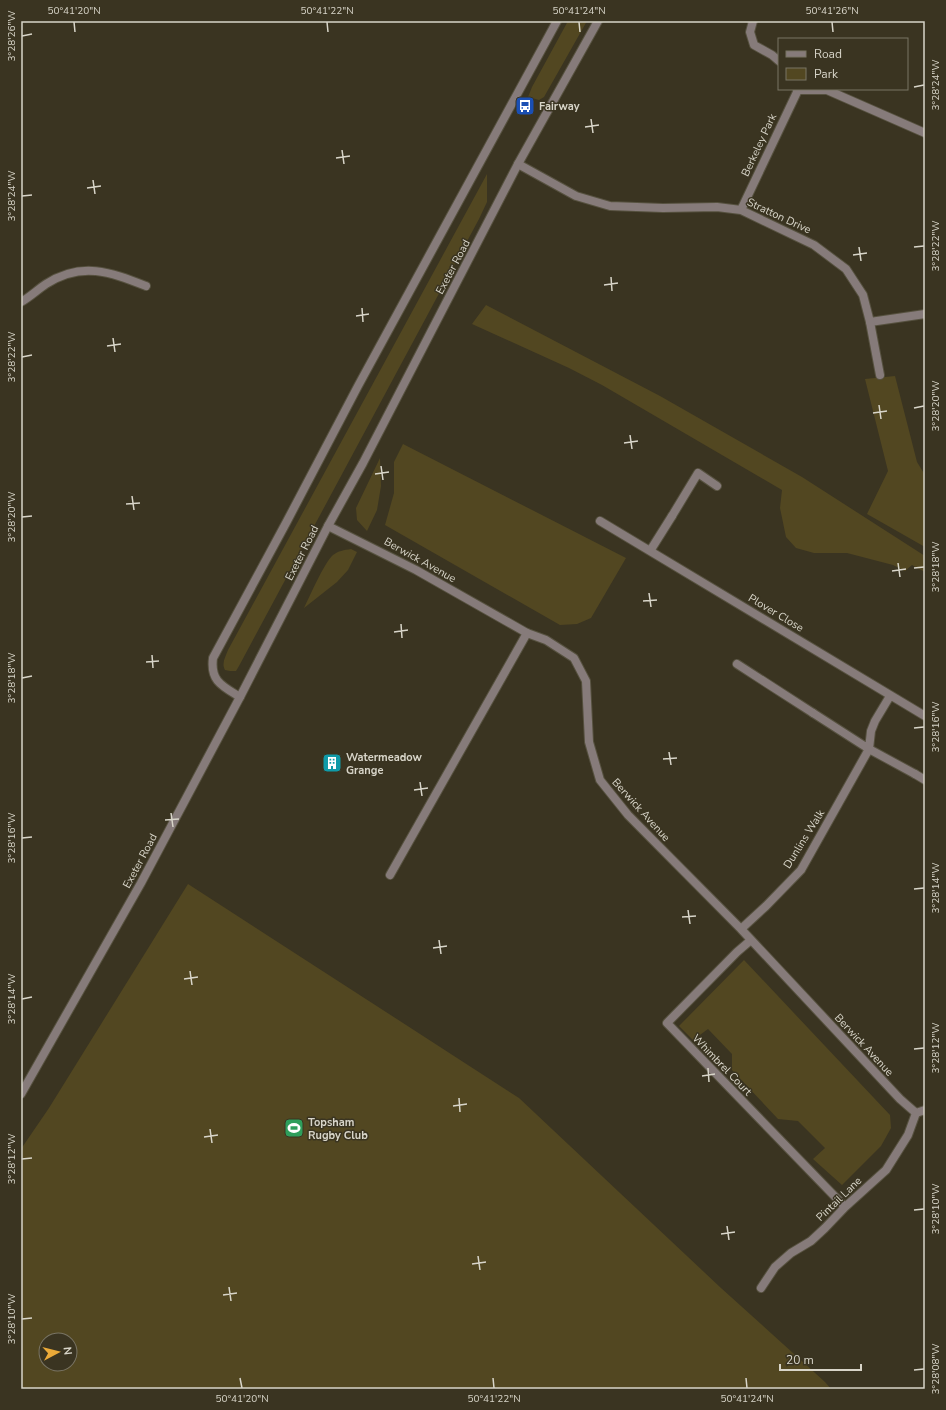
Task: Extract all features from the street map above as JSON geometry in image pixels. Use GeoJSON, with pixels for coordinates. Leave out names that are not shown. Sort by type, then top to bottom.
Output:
{"type":"FeatureCollection","features":[{"type":"Feature","properties":{"kind":"street"},"geometry":{"type":"LineString","coordinates":[[240,697],[219,684],[216,680],[212,666],[213,658],[358,386],[557,21]]}},
{"type":"Feature","properties":{"kind":"street","name":"Exeter Road"},"geometry":{"type":"LineString","coordinates":[[21,1094],[141,883],[240,697],[518,164],[598,21]]}},
{"type":"Feature","properties":{"kind":"street"},"geometry":{"type":"LineString","coordinates":[[753,21],[750,32],[754,45],[778,60]]}},
{"type":"Feature","properties":{"kind":"street","name":"Berkeley Park"},"geometry":{"type":"LineString","coordinates":[[741,210],[797,90],[827,90],[925,133]]}},
{"type":"Feature","properties":{"kind":"street","name":"Stratton Drive"},"geometry":{"type":"LineString","coordinates":[[518,164],[576,196],[610,206],[662,208],[716,207],[741,210],[814,245],[846,269],[863,296],[870,322],[880,375]]}},
{"type":"Feature","properties":{"kind":"street"},"geometry":{"type":"LineString","coordinates":[[21,302],[47,284],[70,273],[94,270],[116,274],[146,286]]}},
{"type":"Feature","properties":{"kind":"street"},"geometry":{"type":"LineString","coordinates":[[870,322],[925,314]]}},
{"type":"Feature","properties":{"kind":"street"},"geometry":{"type":"LineString","coordinates":[[650,551],[698,473],[717,486]]}},
{"type":"Feature","properties":{"kind":"street","name":"Plover Close"},"geometry":{"type":"LineString","coordinates":[[600,521],[925,716]]}},
{"type":"Feature","properties":{"kind":"street","name":"Berwick Avenue"},"geometry":{"type":"LineString","coordinates":[[328,526],[369,545],[416,570],[527,633],[546,640],[574,658],[586,681],[589,742],[600,780],[628,815],[741,929],[900,1099],[916,1113]]}},
{"type":"Feature","properties":{"kind":"street"},"geometry":{"type":"LineString","coordinates":[[390,876],[527,633]]}},
{"type":"Feature","properties":{"kind":"street"},"geometry":{"type":"LineString","coordinates":[[737,664],[869,748],[925,780]]}},
{"type":"Feature","properties":{"kind":"street"},"geometry":{"type":"LineString","coordinates":[[869,748],[871,731],[875,721],[890,696]]}},
{"type":"Feature","properties":{"kind":"street","name":"Dunlins Walk"},"geometry":{"type":"LineString","coordinates":[[741,929],[801,870],[869,748]]}},
{"type":"Feature","properties":{"kind":"street","name":"Whimbrel Court"},"geometry":{"type":"LineString","coordinates":[[751,940],[737,952],[667,1024],[845,1207]]}},
{"type":"Feature","properties":{"kind":"street"},"geometry":{"type":"LineString","coordinates":[[916,1113],[925,1110]]}},
{"type":"Feature","properties":{"kind":"street","name":"Pintail Lane"},"geometry":{"type":"LineString","coordinates":[[762,1288],[775,1267],[791,1253],[811,1241],[845,1207],[886,1170],[908,1135],[916,1113]]}},
{"type":"Feature","properties":{"kind":"green space"},"geometry":{"type":"Polygon","coordinates":[[[568,21],[587,21],[544,97],[539,100],[528,97],[532,87],[568,21]]]}},
{"type":"Feature","properties":{"kind":"green space"},"geometry":{"type":"Polygon","coordinates":[[[487,174],[487,202],[479,219],[239,666],[236,671],[225,670],[224,662],[228,650],[487,174]]]}},
{"type":"Feature","properties":{"kind":"green space"},"geometry":{"type":"Polygon","coordinates":[[[486,305],[660,396],[802,477],[925,556],[925,572],[912,565],[905,571],[893,565],[847,553],[814,553],[796,548],[786,537],[780,508],[782,490],[602,385],[569,368],[472,324],[486,305]]]}},
{"type":"Feature","properties":{"kind":"green space"},"geometry":{"type":"Polygon","coordinates":[[[895,376],[917,462],[925,475],[925,547],[867,514],[888,471],[865,379],[895,376]]]}},
{"type":"Feature","properties":{"kind":"green space"},"geometry":{"type":"Polygon","coordinates":[[[403,444],[626,558],[591,618],[577,624],[560,625],[385,525],[394,493],[394,462],[403,444]]]}},
{"type":"Feature","properties":{"kind":"green space"},"geometry":{"type":"Polygon","coordinates":[[[380,458],[381,486],[377,510],[367,531],[357,520],[356,508],[380,458]]]}},
{"type":"Feature","properties":{"kind":"green space"},"geometry":{"type":"Polygon","coordinates":[[[351,549],[357,552],[348,570],[337,582],[304,608],[321,572],[329,559],[337,553],[351,549]]]}},
{"type":"Feature","properties":{"kind":"green space","name":"Topsham Rugby Club"},"geometry":{"type":"Polygon","coordinates":[[[188,884],[519,1098],[831,1389],[21,1389],[21,1149],[49,1108],[188,884]]]}},
{"type":"Feature","properties":{"kind":"green space"},"geometry":{"type":"Polygon","coordinates":[[[744,960],[890,1115],[891,1128],[881,1146],[842,1185],[813,1159],[825,1148],[798,1121],[778,1119],[732,1070],[732,1054],[708,1029],[693,1040],[679,1026],[744,960]]]}},
{"type":"Feature","properties":{"kind":"place","name":"Fairway"},"geometry":{"type":"Point","coordinates":[525,106]}},
{"type":"Feature","properties":{"kind":"place","name":"Watermeadow Grange"},"geometry":{"type":"Point","coordinates":[332,763]}},
{"type":"Feature","properties":{"kind":"place","name":"Topsham Rugby Club"},"geometry":{"type":"Point","coordinates":[294,1128]}}]}
